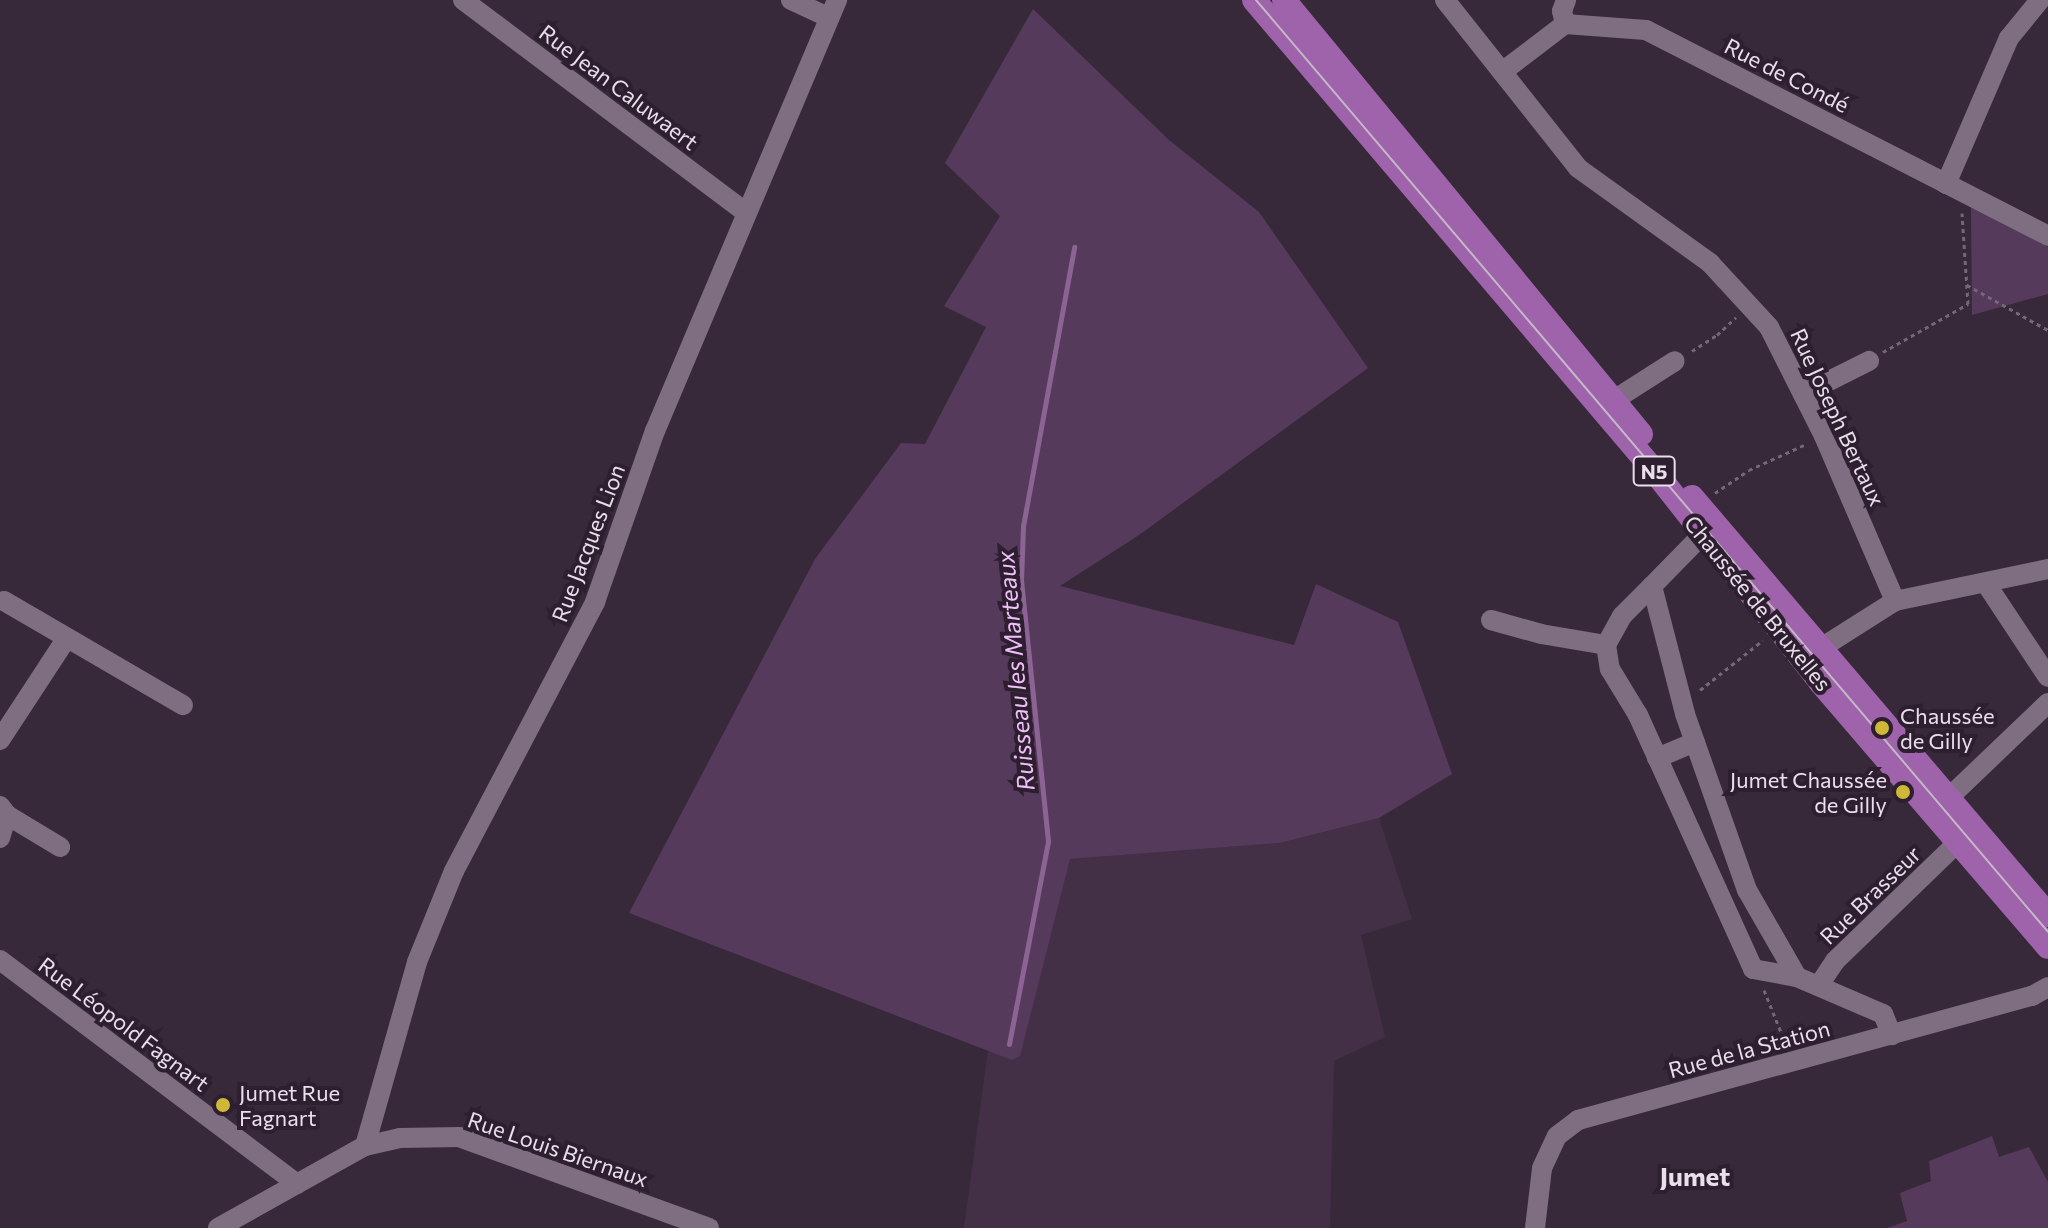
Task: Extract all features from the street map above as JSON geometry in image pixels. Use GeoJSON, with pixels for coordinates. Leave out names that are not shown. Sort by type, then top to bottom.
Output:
{"type":"FeatureCollection","features":[{"type":"Feature","properties":{"kind":"main road","name":"Chaussée de Bruxelles"},"geometry":{"type":"LineString","coordinates":[[1254,0],[1646,461],[1777,629],[1940,806],[2048,915]]}},
{"type":"Feature","properties":{"kind":"main road","name":"Chaussée de Bruxelles"},"geometry":{"type":"LineString","coordinates":[[1284,0],[1699,505],[1821,648],[1940,806],[1957,843],[2048,947]]}},
{"type":"Feature","properties":{"kind":"street","name":"Rue Jean Caluwaert"},"geometry":{"type":"LineString","coordinates":[[463,0],[747,213]]}},
{"type":"Feature","properties":{"kind":"street"},"geometry":{"type":"LineString","coordinates":[[791,0],[833,9]]}},
{"type":"Feature","properties":{"kind":"street","name":"Rue Joseph Bertaux"},"geometry":{"type":"LineString","coordinates":[[1445,0],[1578,168],[1710,263],[1769,327],[1824,436],[1895,601]]}},
{"type":"Feature","properties":{"kind":"street"},"geometry":{"type":"LineString","coordinates":[[1502,72],[1565,24],[1562,11],[1566,0]]}},
{"type":"Feature","properties":{"kind":"street"},"geometry":{"type":"LineString","coordinates":[[1946,184],[2009,38],[2040,0]]}},
{"type":"Feature","properties":{"kind":"street","name":"Rue Jacques Lion"},"geometry":{"type":"LineString","coordinates":[[365,1146],[417,962],[454,871],[595,602],[655,431],[833,9]]}},
{"type":"Feature","properties":{"kind":"street","name":"Rue de Condé"},"geometry":{"type":"LineString","coordinates":[[1565,24],[1646,30],[2048,236]]}},
{"type":"Feature","properties":{"kind":"street"},"geometry":{"type":"LineString","coordinates":[[1614,400],[1675,361]]}},
{"type":"Feature","properties":{"kind":"street"},"geometry":{"type":"LineString","coordinates":[[1803,394],[1869,361]]}},
{"type":"Feature","properties":{"kind":"street"},"geometry":{"type":"LineString","coordinates":[[1702,535],[1622,616],[1606,645],[1610,669],[1638,715],[1753,969],[1797,977],[1883,1014],[1892,1035]]}},
{"type":"Feature","properties":{"kind":"street"},"geometry":{"type":"LineString","coordinates":[[1821,648],[1895,601],[1987,585],[2008,576],[2048,569]]}},
{"type":"Feature","properties":{"kind":"street"},"geometry":{"type":"LineString","coordinates":[[1987,585],[2048,677]]}},
{"type":"Feature","properties":{"kind":"street"},"geometry":{"type":"LineString","coordinates":[[1652,586],[1695,742],[1747,890],[1797,977]]}},
{"type":"Feature","properties":{"kind":"street"},"geometry":{"type":"LineString","coordinates":[[4,601],[183,705]]}},
{"type":"Feature","properties":{"kind":"street"},"geometry":{"type":"LineString","coordinates":[[1491,620],[1541,634],[1606,645]]}},
{"type":"Feature","properties":{"kind":"street"},"geometry":{"type":"LineString","coordinates":[[0,740],[66,639]]}},
{"type":"Feature","properties":{"kind":"street"},"geometry":{"type":"LineString","coordinates":[[1940,806],[2048,703]]}},
{"type":"Feature","properties":{"kind":"street"},"geometry":{"type":"LineString","coordinates":[[1657,758],[1695,742]]}},
{"type":"Feature","properties":{"kind":"street"},"geometry":{"type":"LineString","coordinates":[[0,838],[4,811],[60,847]]}},
{"type":"Feature","properties":{"kind":"street","name":"Rue Brasseur"},"geometry":{"type":"LineString","coordinates":[[1819,985],[1835,961],[1957,843]]}},
{"type":"Feature","properties":{"kind":"street"},"geometry":{"type":"LineString","coordinates":[[1709,875],[1737,863]]}},
{"type":"Feature","properties":{"kind":"street","name":"Rue Léopold Fagnart"},"geometry":{"type":"LineString","coordinates":[[0,960],[297,1184]]}},
{"type":"Feature","properties":{"kind":"street","name":"Rue de la Station"},"geometry":{"type":"LineString","coordinates":[[1535,1228],[1542,1168],[1557,1136],[1578,1120],[2032,996],[2048,987]]}},
{"type":"Feature","properties":{"kind":"street","name":"Rue Louis Biernaux"},"geometry":{"type":"LineString","coordinates":[[218,1228],[365,1146],[400,1138],[459,1137],[709,1228]]}},
{"type":"Feature","properties":{"kind":"path"},"geometry":{"type":"LineString","coordinates":[[1869,361],[1968,304],[1962,209],[1967,194]]}},
{"type":"Feature","properties":{"kind":"path"},"geometry":{"type":"LineString","coordinates":[[1967,285],[2048,330]]}},
{"type":"Feature","properties":{"kind":"path"},"geometry":{"type":"LineString","coordinates":[[1675,361],[1717,335],[1748,305]]}},
{"type":"Feature","properties":{"kind":"path"},"geometry":{"type":"LineString","coordinates":[[1699,505],[1749,470],[1824,436]]}},
{"type":"Feature","properties":{"kind":"path"},"geometry":{"type":"LineString","coordinates":[[1682,697],[1694,694],[1777,629]]}},
{"type":"Feature","properties":{"kind":"path"},"geometry":{"type":"LineString","coordinates":[[1753,969],[1774,1009],[1792,1061]]}},
{"type":"Feature","properties":{"kind":"shaded area"},"geometry":{"type":"Polygon","coordinates":[[[1033,9],[1169,140],[1259,212],[1368,368],[1139,535],[1060,586],[1294,645],[1316,584],[1398,622],[1452,774],[1379,818],[1280,843],[1070,859],[1020,1056],[1012,1060],[629,913],[815,559],[901,443],[925,444],[986,327],[944,306],[1000,216],[945,163],[1033,9]]]}},
{"type":"Feature","properties":{"kind":"shaded area"},"geometry":{"type":"Polygon","coordinates":[[[1971,206],[2048,247],[2048,294],[1972,315],[1971,206]]]}},
{"type":"Feature","properties":{"kind":"shaded area"},"geometry":{"type":"Polygon","coordinates":[[[1379,818],[1412,919],[1361,935],[1385,1037],[1334,1061],[1330,1228],[964,1228],[988,1050],[1012,1059],[1070,859],[1280,843],[1379,818]]]}},
{"type":"Feature","properties":{"kind":"shaded area"},"geometry":{"type":"Polygon","coordinates":[[[1992,1136],[1999,1157],[2029,1147],[2048,1182],[2048,1228],[1887,1228],[1907,1221],[1900,1193],[1931,1181],[1929,1161],[1992,1136]]]}},
{"type":"Feature","properties":{"kind":"waterway","name":"Ruisseau les Marteaux"},"geometry":{"type":"LineString","coordinates":[[1009,1044],[1048,841],[1021,581],[1023,526],[1074,247]]}},
{"type":"Feature","properties":{"kind":"tram line"},"geometry":{"type":"LineString","coordinates":[[1256,0],[2048,932]]}},
{"type":"Feature","properties":{"kind":"place","name":"Chaussée de Gilly"},"geometry":{"type":"Point","coordinates":[1882,728]}},
{"type":"Feature","properties":{"kind":"place","name":"Jumet Chaussée de Gilly"},"geometry":{"type":"Point","coordinates":[1903,792]}},
{"type":"Feature","properties":{"kind":"place","name":"Jumet Rue Fagnart"},"geometry":{"type":"Point","coordinates":[223,1105]}},
{"type":"Feature","properties":{"kind":"district","name":"Jumet"},"geometry":{"type":"Point","coordinates":[1695,1176]}}]}
